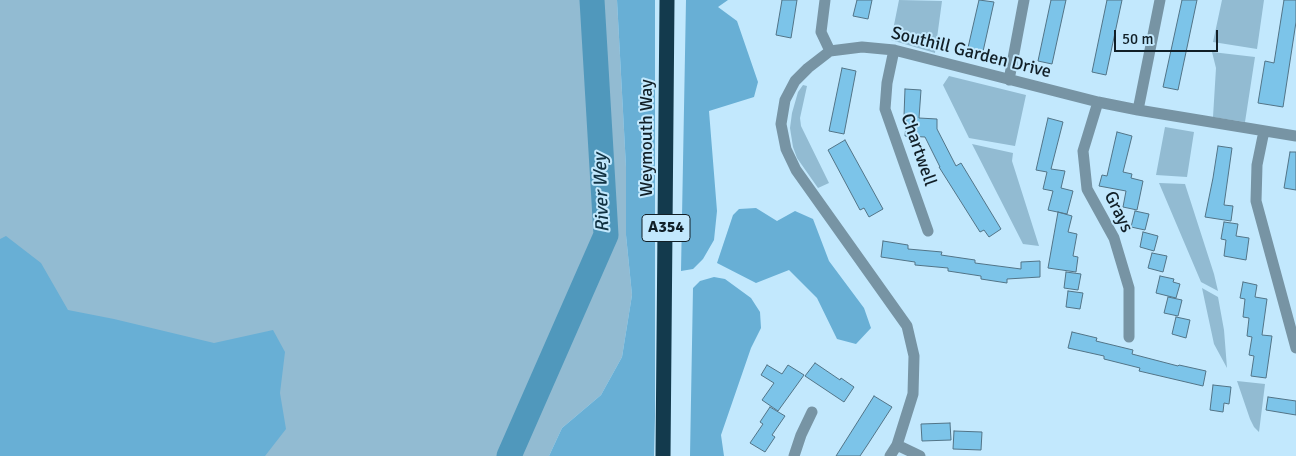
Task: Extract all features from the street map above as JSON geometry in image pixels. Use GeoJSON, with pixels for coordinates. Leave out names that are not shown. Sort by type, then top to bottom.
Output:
{"type":"FeatureCollection","features":[{"type":"Feature","properties":{"kind":"highway","name":"Weymouth Way"},"geometry":{"type":"LineString","coordinates":[[663,456],[667,0]]}},
{"type":"Feature","properties":{"kind":"street"},"geometry":{"type":"LineString","coordinates":[[825,0],[821,32],[830,51],[808,68],[795,82],[785,100],[781,124],[786,149],[796,170],[907,326],[914,356],[913,394],[896,445],[890,456]]}},
{"type":"Feature","properties":{"kind":"street"},"geometry":{"type":"LineString","coordinates":[[1009,80],[1024,0]]}},
{"type":"Feature","properties":{"kind":"street"},"geometry":{"type":"LineString","coordinates":[[1138,110],[1160,0]]}},
{"type":"Feature","properties":{"kind":"street","name":"Southill Garden Drive"},"geometry":{"type":"LineString","coordinates":[[830,51],[862,47],[894,50],[1098,102],[1296,136]]}},
{"type":"Feature","properties":{"kind":"street","name":"Chartwell"},"geometry":{"type":"LineString","coordinates":[[894,50],[887,84],[885,109],[928,231]]}},
{"type":"Feature","properties":{"kind":"street","name":"Grays"},"geometry":{"type":"LineString","coordinates":[[1098,102],[1084,151],[1087,189],[1114,238],[1129,288],[1129,337]]}},
{"type":"Feature","properties":{"kind":"street"},"geometry":{"type":"LineString","coordinates":[[1264,131],[1257,166],[1256,200],[1296,348]]}},
{"type":"Feature","properties":{"kind":"street"},"geometry":{"type":"LineString","coordinates":[[794,456],[812,412]]}},
{"type":"Feature","properties":{"kind":"street"},"geometry":{"type":"LineString","coordinates":[[896,445],[920,456]]}},
{"type":"Feature","properties":{"kind":"shaded area"},"geometry":{"type":"Polygon","coordinates":[[[0,0],[617,0],[626,167],[626,235],[632,295],[622,357],[601,395],[562,428],[549,456],[0,456],[0,0]]]}},
{"type":"Feature","properties":{"kind":"shaded area"},"geometry":{"type":"Polygon","coordinates":[[[617,0],[655,0],[654,456],[549,456],[562,428],[601,395],[622,357],[632,295],[626,235],[626,167],[617,0]]]}},
{"type":"Feature","properties":{"kind":"shaded area"},"geometry":{"type":"Polygon","coordinates":[[[686,0],[728,0],[718,7],[737,21],[758,82],[754,97],[709,111],[717,211],[714,240],[703,259],[693,269],[681,271],[686,0]]]}},
{"type":"Feature","properties":{"kind":"shaded area"},"geometry":{"type":"Polygon","coordinates":[[[899,0],[942,1],[935,53],[891,40],[899,0]]]}},
{"type":"Feature","properties":{"kind":"shaded area"},"geometry":{"type":"Polygon","coordinates":[[[1222,0],[1264,0],[1257,49],[1213,42],[1222,0]]]}},
{"type":"Feature","properties":{"kind":"shaded area"},"geometry":{"type":"Polygon","coordinates":[[[1212,52],[1255,57],[1245,122],[1213,117],[1216,68],[1212,52]]]}},
{"type":"Feature","properties":{"kind":"shaded area"},"geometry":{"type":"Polygon","coordinates":[[[949,76],[1026,95],[1015,146],[969,138],[943,85],[949,76]]]}},
{"type":"Feature","properties":{"kind":"shaded area"},"geometry":{"type":"Polygon","coordinates":[[[803,85],[807,86],[800,118],[801,126],[829,183],[818,188],[797,158],[790,128],[798,92],[803,85]]]}},
{"type":"Feature","properties":{"kind":"shaded area"},"geometry":{"type":"Polygon","coordinates":[[[1165,127],[1194,132],[1187,177],[1156,175],[1165,127]]]}},
{"type":"Feature","properties":{"kind":"shaded area"},"geometry":{"type":"Polygon","coordinates":[[[972,144],[1013,153],[1012,161],[1039,246],[1023,244],[972,144]]]}},
{"type":"Feature","properties":{"kind":"shaded area"},"geometry":{"type":"Polygon","coordinates":[[[1159,183],[1185,184],[1218,291],[1201,282],[1159,183]]]}},
{"type":"Feature","properties":{"kind":"shaded area"},"geometry":{"type":"Polygon","coordinates":[[[756,208],[777,221],[795,211],[813,219],[829,261],[864,308],[871,328],[856,344],[837,339],[817,298],[789,270],[756,283],[717,263],[733,215],[739,209],[756,208]]]}},
{"type":"Feature","properties":{"kind":"shaded area"},"geometry":{"type":"Polygon","coordinates":[[[6,236],[41,263],[68,310],[214,343],[273,330],[285,352],[280,393],[286,429],[265,456],[0,456],[0,239],[6,236]]]}},
{"type":"Feature","properties":{"kind":"shaded area"},"geometry":{"type":"Polygon","coordinates":[[[714,277],[725,279],[751,298],[760,312],[761,328],[751,348],[721,435],[724,456],[690,456],[693,288],[700,281],[714,277]]]}},
{"type":"Feature","properties":{"kind":"shaded area"},"geometry":{"type":"Polygon","coordinates":[[[1202,288],[1218,297],[1224,330],[1227,368],[1214,344],[1202,288]]]}},
{"type":"Feature","properties":{"kind":"shaded area"},"geometry":{"type":"Polygon","coordinates":[[[1237,381],[1265,384],[1259,432],[1250,419],[1237,381]]]}},
{"type":"Feature","properties":{"kind":"building"},"geometry":{"type":"Polygon","coordinates":[[[782,0],[797,0],[791,38],[776,35],[782,0]]]}},
{"type":"Feature","properties":{"kind":"building"},"geometry":{"type":"Polygon","coordinates":[[[857,0],[872,0],[868,19],[853,16],[857,0]]]}},
{"type":"Feature","properties":{"kind":"building"},"geometry":{"type":"Polygon","coordinates":[[[979,0],[994,2],[982,56],[967,52],[979,0]]]}},
{"type":"Feature","properties":{"kind":"building"},"geometry":{"type":"Polygon","coordinates":[[[1051,0],[1066,0],[1052,64],[1038,61],[1051,0]]]}},
{"type":"Feature","properties":{"kind":"building"},"geometry":{"type":"Polygon","coordinates":[[[1107,0],[1122,0],[1106,75],[1092,72],[1107,0]]]}},
{"type":"Feature","properties":{"kind":"building"},"geometry":{"type":"Polygon","coordinates":[[[1182,0],[1197,0],[1178,90],[1163,87],[1182,0]]]}},
{"type":"Feature","properties":{"kind":"building"},"geometry":{"type":"Polygon","coordinates":[[[1284,0],[1296,0],[1296,22],[1283,107],[1258,103],[1265,61],[1274,63],[1284,0]]]}},
{"type":"Feature","properties":{"kind":"building"},"geometry":{"type":"Polygon","coordinates":[[[842,68],[856,71],[844,134],[829,131],[842,68]]]}},
{"type":"Feature","properties":{"kind":"building"},"geometry":{"type":"Polygon","coordinates":[[[905,89],[921,90],[919,118],[937,119],[937,129],[956,166],[961,163],[1001,229],[989,237],[984,230],[980,232],[939,167],[925,137],[905,136],[907,116],[904,116],[905,89]]]}},
{"type":"Feature","properties":{"kind":"building"},"geometry":{"type":"Polygon","coordinates":[[[1048,118],[1063,122],[1051,169],[1065,171],[1061,188],[1073,191],[1067,214],[1048,210],[1053,191],[1043,189],[1047,172],[1036,170],[1048,118]]]}},
{"type":"Feature","properties":{"kind":"building"},"geometry":{"type":"Polygon","coordinates":[[[1117,132],[1132,136],[1123,172],[1132,174],[1131,178],[1143,181],[1137,210],[1123,207],[1126,191],[1099,186],[1102,175],[1107,176],[1117,132]]]}},
{"type":"Feature","properties":{"kind":"building"},"geometry":{"type":"Polygon","coordinates":[[[845,140],[883,209],[869,217],[864,208],[860,210],[828,150],[845,140]]]}},
{"type":"Feature","properties":{"kind":"building"},"geometry":{"type":"Polygon","coordinates":[[[1218,146],[1232,148],[1224,205],[1233,206],[1231,221],[1205,217],[1218,146]]]}},
{"type":"Feature","properties":{"kind":"building"},"geometry":{"type":"Polygon","coordinates":[[[1290,152],[1296,152],[1296,190],[1284,188],[1290,152]]]}},
{"type":"Feature","properties":{"kind":"building"},"geometry":{"type":"Polygon","coordinates":[[[1135,211],[1149,214],[1145,230],[1131,227],[1135,211]]]}},
{"type":"Feature","properties":{"kind":"building"},"geometry":{"type":"Polygon","coordinates":[[[1058,212],[1072,216],[1068,232],[1077,234],[1073,256],[1078,257],[1076,272],[1048,268],[1058,212]]]}},
{"type":"Feature","properties":{"kind":"building"},"geometry":{"type":"Polygon","coordinates":[[[1224,222],[1238,224],[1236,236],[1249,238],[1246,260],[1224,256],[1226,240],[1221,239],[1224,222]]]}},
{"type":"Feature","properties":{"kind":"building"},"geometry":{"type":"Polygon","coordinates":[[[1143,232],[1158,236],[1154,251],[1140,247],[1143,232]]]}},
{"type":"Feature","properties":{"kind":"building"},"geometry":{"type":"Polygon","coordinates":[[[883,241],[908,245],[908,249],[942,252],[941,255],[975,260],[975,263],[1021,269],[1021,262],[1040,261],[1040,277],[1007,279],[1007,283],[981,279],[981,276],[948,271],[948,268],[915,265],[915,262],[881,257],[883,241]]]}},
{"type":"Feature","properties":{"kind":"building"},"geometry":{"type":"Polygon","coordinates":[[[1152,253],[1167,256],[1163,272],[1148,268],[1152,253]]]}},
{"type":"Feature","properties":{"kind":"building"},"geometry":{"type":"Polygon","coordinates":[[[1066,272],[1081,274],[1078,290],[1064,288],[1066,272]]]}},
{"type":"Feature","properties":{"kind":"building"},"geometry":{"type":"Polygon","coordinates":[[[1160,276],[1174,279],[1173,282],[1180,284],[1176,298],[1156,293],[1160,276]]]}},
{"type":"Feature","properties":{"kind":"building"},"geometry":{"type":"Polygon","coordinates":[[[1243,282],[1257,285],[1255,297],[1267,299],[1262,335],[1272,336],[1266,378],[1251,376],[1254,356],[1249,355],[1252,337],[1247,336],[1249,318],[1243,317],[1245,299],[1240,298],[1243,282]]]}},
{"type":"Feature","properties":{"kind":"building"},"geometry":{"type":"Polygon","coordinates":[[[1068,291],[1083,293],[1080,309],[1066,307],[1068,291]]]}},
{"type":"Feature","properties":{"kind":"building"},"geometry":{"type":"Polygon","coordinates":[[[1168,297],[1182,300],[1178,316],[1164,313],[1168,297]]]}},
{"type":"Feature","properties":{"kind":"building"},"geometry":{"type":"Polygon","coordinates":[[[1176,317],[1190,320],[1186,338],[1172,334],[1176,317]]]}},
{"type":"Feature","properties":{"kind":"building"},"geometry":{"type":"Polygon","coordinates":[[[1072,332],[1097,338],[1096,341],[1133,350],[1132,354],[1206,371],[1203,386],[1139,371],[1140,368],[1104,359],[1104,356],[1068,348],[1072,332]]]}},
{"type":"Feature","properties":{"kind":"building"},"geometry":{"type":"Polygon","coordinates":[[[815,363],[854,387],[844,402],[805,376],[815,363]]]}},
{"type":"Feature","properties":{"kind":"building"},"geometry":{"type":"Polygon","coordinates":[[[767,365],[782,374],[788,365],[804,375],[778,411],[762,400],[774,383],[761,375],[767,365]]]}},
{"type":"Feature","properties":{"kind":"building"},"geometry":{"type":"Polygon","coordinates":[[[1213,385],[1231,387],[1229,404],[1224,403],[1223,412],[1210,410],[1213,385]]]}},
{"type":"Feature","properties":{"kind":"building"},"geometry":{"type":"Polygon","coordinates":[[[874,396],[892,407],[860,456],[836,456],[874,396]]]}},
{"type":"Feature","properties":{"kind":"building"},"geometry":{"type":"Polygon","coordinates":[[[1268,397],[1296,401],[1296,415],[1266,410],[1268,397]]]}},
{"type":"Feature","properties":{"kind":"building"},"geometry":{"type":"Polygon","coordinates":[[[770,407],[785,416],[772,435],[775,437],[765,452],[750,443],[763,424],[760,422],[770,407]]]}},
{"type":"Feature","properties":{"kind":"building"},"geometry":{"type":"Polygon","coordinates":[[[950,423],[951,440],[922,441],[921,424],[950,423]]]}},
{"type":"Feature","properties":{"kind":"building"},"geometry":{"type":"Polygon","coordinates":[[[954,431],[982,432],[981,450],[953,449],[954,431]]]}},
{"type":"Feature","properties":{"kind":"waterway","name":"River Wey"},"geometry":{"type":"LineString","coordinates":[[509,456],[606,235],[592,0]]}}]}
